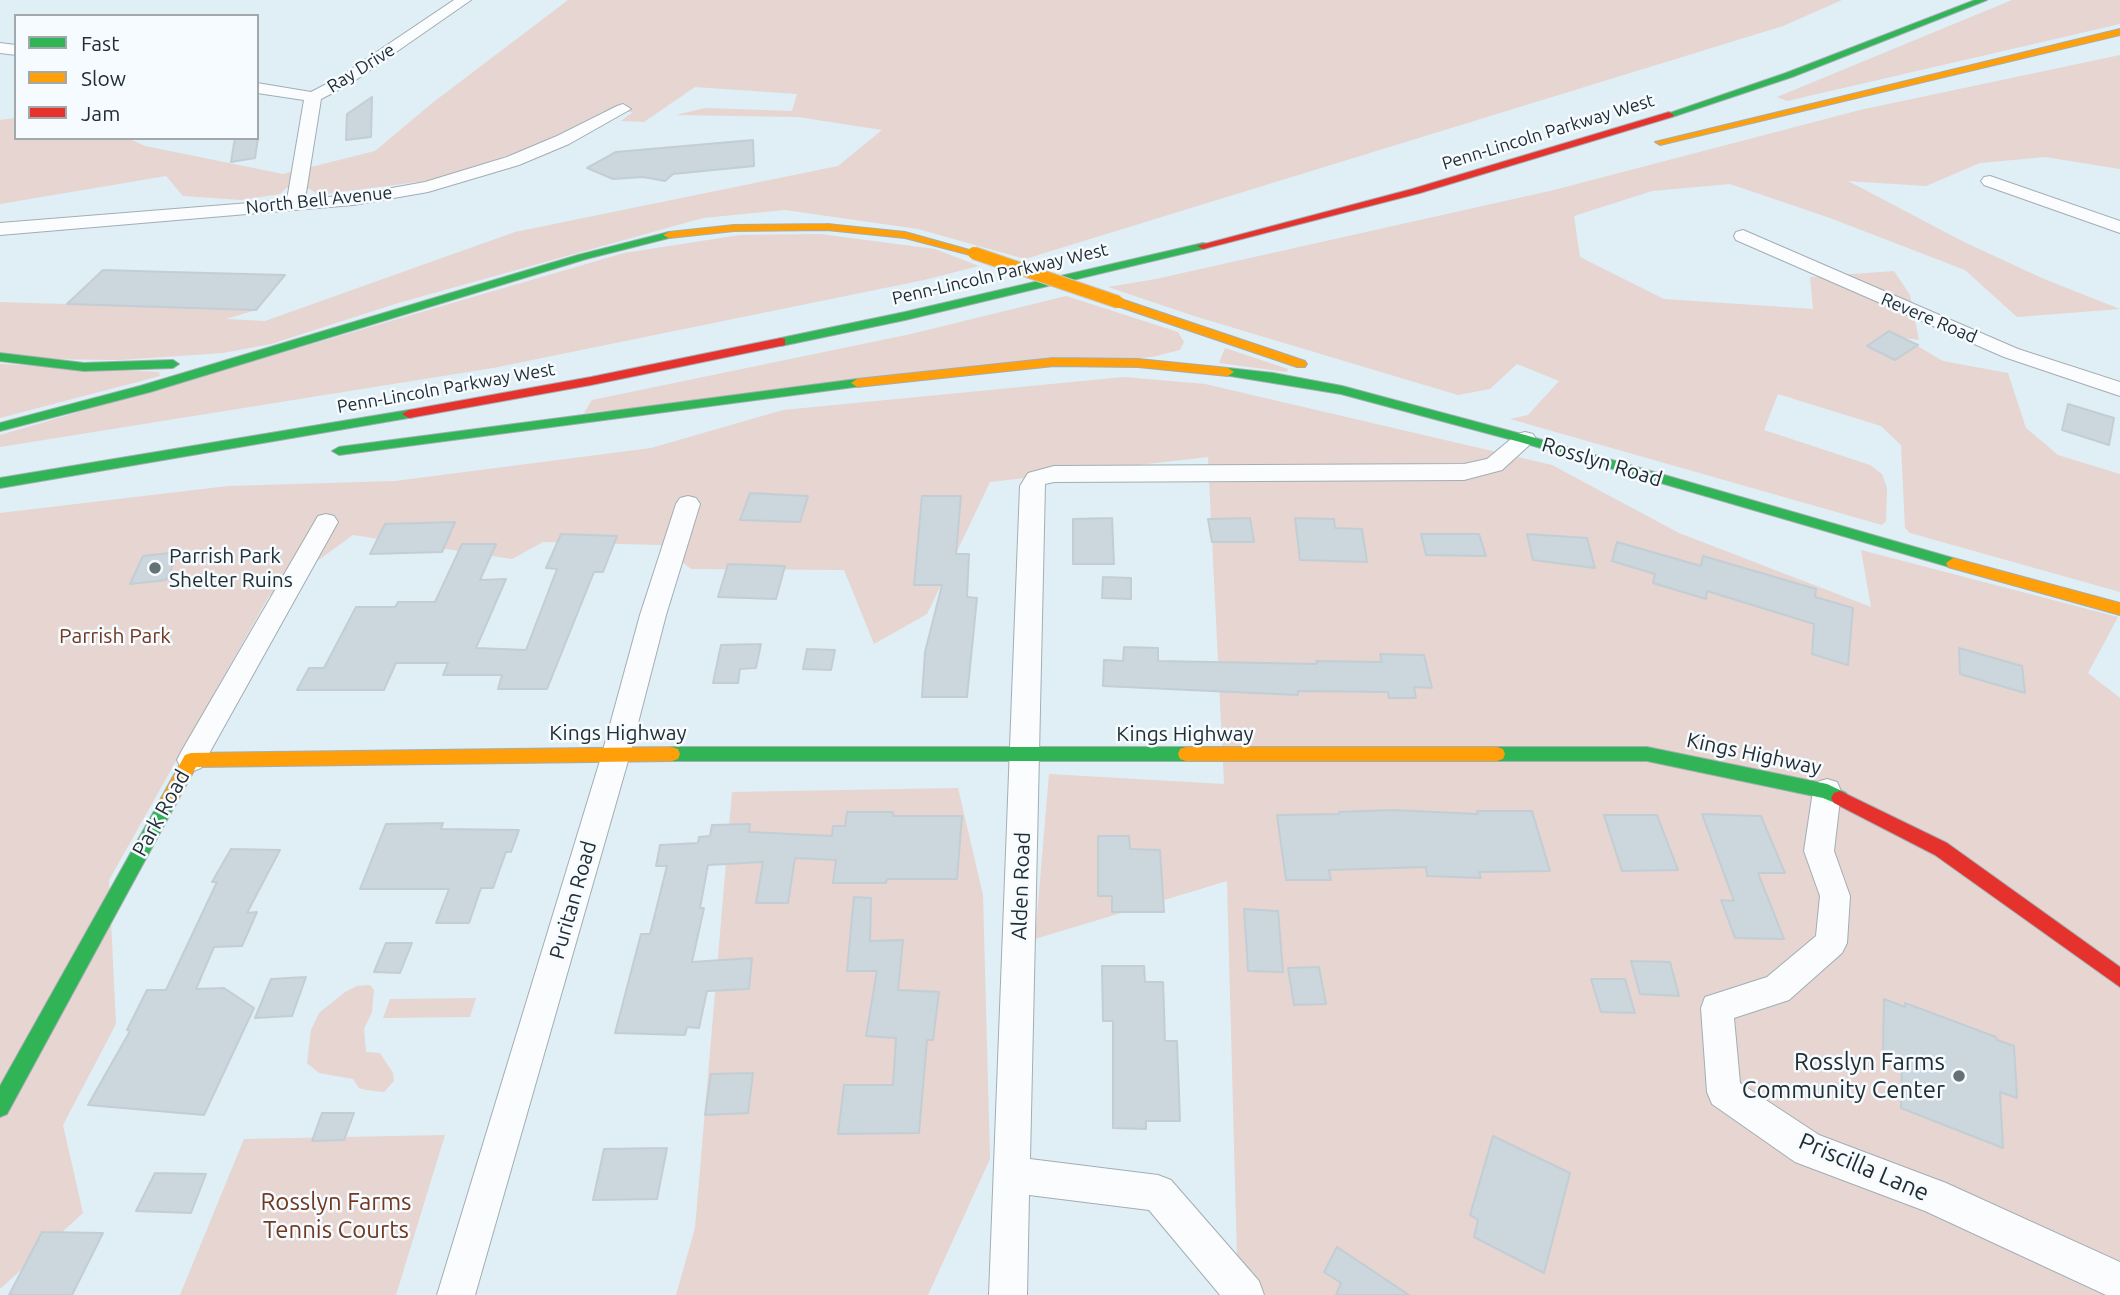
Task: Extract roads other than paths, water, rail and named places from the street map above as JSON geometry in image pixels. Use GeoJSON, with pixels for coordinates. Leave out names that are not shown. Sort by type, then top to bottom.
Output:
{"type":"FeatureCollection","features":[{"type":"Feature","properties":{"kind":"main road","name":"Penn-Lincoln Parkway West"},"geometry":{"type":"LineString","coordinates":[[1464,159],[1662,100],[1786,59],[1940,0]]}},
{"type":"Feature","properties":{"kind":"main road","name":"Penn-Lincoln Parkway West"},"geometry":{"type":"LineString","coordinates":[[0,483],[419,413],[725,354],[1046,284],[1302,221],[1523,161],[1708,103],[1863,48],[1983,0]]}},
{"type":"Feature","properties":{"kind":"main road"},"geometry":{"type":"LineString","coordinates":[[1649,145],[2120,32]]}},
{"type":"Feature","properties":{"kind":"main road"},"geometry":{"type":"LineString","coordinates":[[1302,221],[1569,163]]}},
{"type":"Feature","properties":{"kind":"main road"},"geometry":{"type":"LineString","coordinates":[[1273,211],[1312,201]]}},
{"type":"Feature","properties":{"kind":"main road"},"geometry":{"type":"LineString","coordinates":[[0,427],[98,402],[593,254],[692,232],[764,226],[827,227],[905,236],[974,253],[1525,439]]}},
{"type":"Feature","properties":{"kind":"main road","name":"Penn-Lincoln Parkway West"},"geometry":{"type":"LineString","coordinates":[[1000,276],[1051,264]]}},
{"type":"Feature","properties":{"kind":"main road"},"geometry":{"type":"LineString","coordinates":[[1184,367],[1204,353],[1206,340],[1202,330]]}},
{"type":"Feature","properties":{"kind":"main road"},"geometry":{"type":"LineString","coordinates":[[0,357],[58,366],[112,368],[175,364],[269,352]]}},
{"type":"Feature","properties":{"kind":"main road"},"geometry":{"type":"LineString","coordinates":[[323,453],[968,369],[1080,362],[1184,367],[1310,383],[1525,439]]}},
{"type":"Feature","properties":{"kind":"main road","name":"Rosslyn Road"},"geometry":{"type":"LineString","coordinates":[[1525,439],[1804,522],[2120,609]]}},
{"type":"Feature","properties":{"kind":"main road"},"geometry":{"type":"LineString","coordinates":[[0,489],[189,468]]}},
{"type":"Feature","properties":{"kind":"main road","name":"Kings Highway"},"geometry":{"type":"LineString","coordinates":[[191,760],[616,754],[1647,754],[1827,791],[1941,849],[2120,978]]}},
{"type":"Feature","properties":{"kind":"main road","name":"Park Road"},"geometry":{"type":"LineString","coordinates":[[0,1107],[191,760]]}},
{"type":"Feature","properties":{"kind":"street","name":"Ray Drive"},"geometry":{"type":"LineString","coordinates":[[295,205],[313,97],[344,81],[464,0]]}},
{"type":"Feature","properties":{"kind":"street"},"geometry":{"type":"LineString","coordinates":[[259,88],[313,97]]}},
{"type":"Feature","properties":{"kind":"street","name":"North Bell Avenue"},"geometry":{"type":"LineString","coordinates":[[0,229],[353,200],[428,187],[513,161],[573,135],[623,109]]}},
{"type":"Feature","properties":{"kind":"street"},"geometry":{"type":"LineString","coordinates":[[1990,181],[2120,226]]}},
{"type":"Feature","properties":{"kind":"street","name":"Revere Road"},"geometry":{"type":"LineString","coordinates":[[1743,236],[2011,353],[2120,389]]}},
{"type":"Feature","properties":{"kind":"street","name":"Rosslyn Road"},"geometry":{"type":"LineString","coordinates":[[1036,480],[1054,474],[1464,472],[1494,465],[1525,439]]}},
{"type":"Feature","properties":{"kind":"street","name":"Alden Road"},"geometry":{"type":"LineString","coordinates":[[1008,1295],[1025,755],[1029,492],[1036,480]]}},
{"type":"Feature","properties":{"kind":"street","name":"Puritan Road"},"geometry":{"type":"LineString","coordinates":[[456,1295],[616,754],[653,615],[688,504]]}},
{"type":"Feature","properties":{"kind":"street","name":"Park Road"},"geometry":{"type":"LineString","coordinates":[[191,760],[326,522]]}},
{"type":"Feature","properties":{"kind":"street","name":"Priscilla Lane"},"geometry":{"type":"LineString","coordinates":[[1827,791],[1819,851],[1835,896],[1831,943],[1777,989],[1717,1008],[1724,1092],[1808,1149],[1933,1196],[2120,1282]]}},
{"type":"Feature","properties":{"kind":"street"},"geometry":{"type":"LineString","coordinates":[[1012,1175],[1158,1193],[1245,1295]]}},
{"type":"Feature","properties":{"kind":"place","name":"Parrish Park Shelter Ruins"},"geometry":{"type":"Point","coordinates":[155,568]}},
{"type":"Feature","properties":{"kind":"place","name":"Rosslyn Farms Community Center"},"geometry":{"type":"Point","coordinates":[1959,1076]}},
{"type":"Feature","properties":{"kind":"park label","name":"Parrish Park"},"geometry":{"type":"Point","coordinates":[115,636]}},
{"type":"Feature","properties":{"kind":"park label","name":"Rosslyn Farms Tennis Courts"},"geometry":{"type":"Point","coordinates":[336,1216]}}]}
